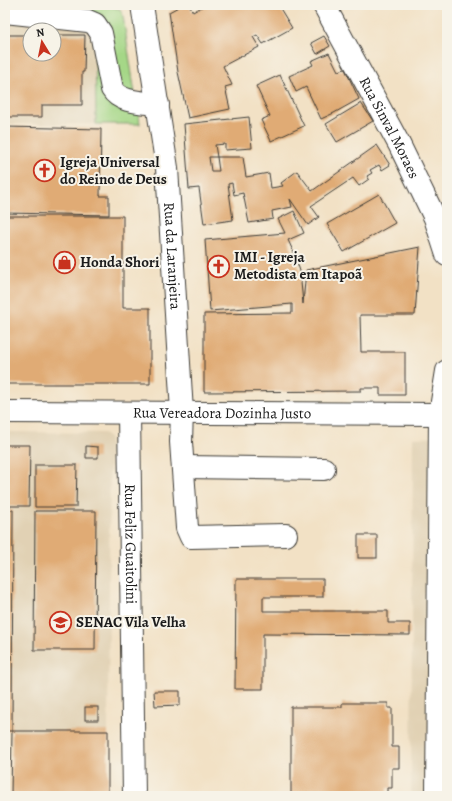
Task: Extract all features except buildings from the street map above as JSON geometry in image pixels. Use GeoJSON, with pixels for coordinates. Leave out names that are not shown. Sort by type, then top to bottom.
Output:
{"type":"FeatureCollection","features":[{"type":"Feature","properties":{"kind":"street","name":"Rua da Laranjeira"},"geometry":{"type":"LineString","coordinates":[[142,5],[167,168],[182,412],[181,442],[187,528],[191,538],[286,535]]}},
{"type":"Feature","properties":{"kind":"street","name":"Rua Sinval Moraes"},"geometry":{"type":"LineString","coordinates":[[324,5],[399,144],[435,218],[447,255]]}},
{"type":"Feature","properties":{"kind":"street"},"geometry":{"type":"LineString","coordinates":[[5,12],[88,21],[95,24],[101,32],[114,93],[118,97],[124,99],[158,104]]}},
{"type":"Feature","properties":{"kind":"street"},"geometry":{"type":"LineString","coordinates":[[437,796],[440,414],[447,371]]}},
{"type":"Feature","properties":{"kind":"street","name":"Rua Vereadora Dozinha Justo"},"geometry":{"type":"LineString","coordinates":[[5,412],[440,414]]}},
{"type":"Feature","properties":{"kind":"street","name":"Rua Feliz Guaitolini"},"geometry":{"type":"LineString","coordinates":[[130,413],[134,796]]}},
{"type":"Feature","properties":{"kind":"street"},"geometry":{"type":"LineString","coordinates":[[183,467],[324,469]]}},
{"type":"Feature","properties":{"kind":"shaded area"},"geometry":{"type":"Polygon","coordinates":[[[5,5],[89,5],[116,7],[120,9],[123,16],[140,124],[5,124],[5,5]]]}},
{"type":"Feature","properties":{"kind":"shaded area","name":"SENAC Vila Velha"},"geometry":{"type":"Polygon","coordinates":[[[5,432],[104,433],[110,439],[108,731],[12,731],[13,511],[5,510],[5,432]]]}},
{"type":"Feature","properties":{"kind":"shaded area"},"geometry":{"type":"Polygon","coordinates":[[[447,437],[447,796],[411,796],[413,438],[447,437]]]}},
{"type":"Feature","properties":{"kind":"green space"},"geometry":{"type":"Polygon","coordinates":[[[63,5],[112,7],[120,9],[123,16],[135,94],[124,92],[96,14],[84,8],[63,7],[63,5]]]}},
{"type":"Feature","properties":{"kind":"green space"},"geometry":{"type":"Polygon","coordinates":[[[95,33],[106,93],[138,108],[140,124],[96,124],[95,33]]]}},
{"type":"Feature","properties":{"kind":"place","name":"Igreja Universal do Reino de Deus"},"geometry":{"type":"Point","coordinates":[44,171]}},
{"type":"Feature","properties":{"kind":"place","name":"Honda Shori"},"geometry":{"type":"Point","coordinates":[64,262]}},
{"type":"Feature","properties":{"kind":"place","name":"IMI - Igreja Metodista em Itapoã"},"geometry":{"type":"Point","coordinates":[218,266]}},
{"type":"Feature","properties":{"kind":"place","name":"SENAC Vila Velha"},"geometry":{"type":"Point","coordinates":[61,622]}}]}
